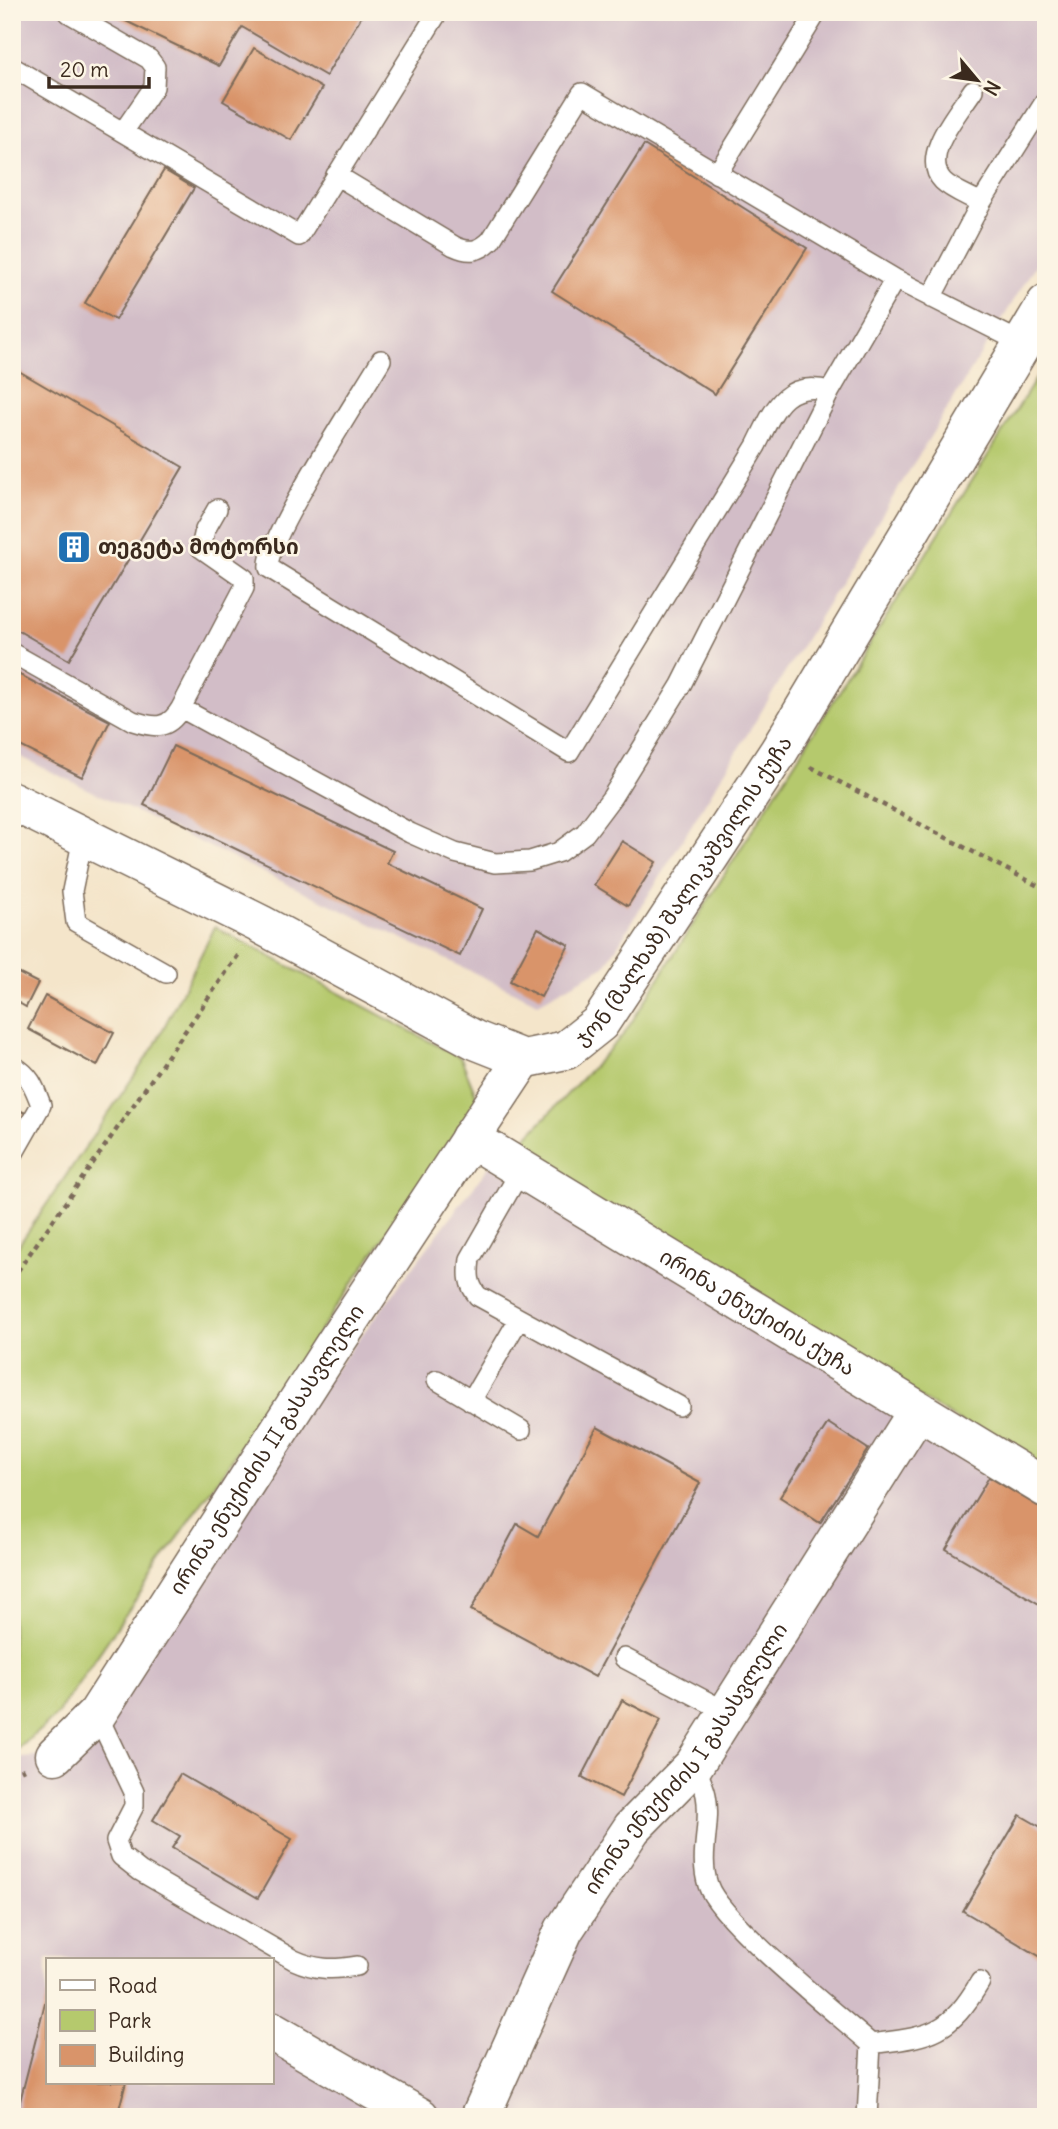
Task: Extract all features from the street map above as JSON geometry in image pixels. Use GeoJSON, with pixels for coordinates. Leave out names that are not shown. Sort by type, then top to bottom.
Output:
{"type":"FeatureCollection","features":[{"type":"Feature","properties":{"kind":"street","name":"ჯონ (მალხაზ) შალიკაშვილის ქუჩა"},"geometry":{"type":"LineString","coordinates":[[523,1059],[566,1050],[600,1023],[779,751],[1046,304]]}},
{"type":"Feature","properties":{"kind":"street"},"geometry":{"type":"LineString","coordinates":[[12,801],[260,924],[475,1040],[523,1059]]}},
{"type":"Feature","properties":{"kind":"street","name":"ირინა ენუქიძის II გასასვლელი"},"geometry":{"type":"LineString","coordinates":[[55,1755],[97,1714],[523,1059]]}},
{"type":"Feature","properties":{"kind":"street","name":"ირინა ენუქიძის ქუჩა"},"geometry":{"type":"LineString","coordinates":[[470,1138],[1046,1488]]}},
{"type":"Feature","properties":{"kind":"street","name":"ირინა ენუქიძის I გასასვლელი"},"geometry":{"type":"LineString","coordinates":[[480,2117],[564,1930],[632,1828],[694,1765],[917,1412]]}},
{"type":"Feature","properties":{"kind":"street"},"geometry":{"type":"LineString","coordinates":[[273,2032],[420,2117]]}},
{"type":"Feature","properties":{"kind":"lane"},"geometry":{"type":"LineString","coordinates":[[12,67],[299,236],[438,12]]}},
{"type":"Feature","properties":{"kind":"lane"},"geometry":{"type":"LineString","coordinates":[[717,174],[817,12]]}},
{"type":"Feature","properties":{"kind":"lane"},"geometry":{"type":"LineString","coordinates":[[69,13],[149,60],[155,67],[154,87],[123,132]]}},
{"type":"Feature","properties":{"kind":"lane"},"geometry":{"type":"LineString","coordinates":[[973,90],[936,150],[934,164],[945,183],[981,203]]}},
{"type":"Feature","properties":{"kind":"lane"},"geometry":{"type":"LineString","coordinates":[[337,175],[454,246],[466,251],[482,249],[491,240],[582,93],[895,279],[1022,344]]}},
{"type":"Feature","properties":{"kind":"lane"},"geometry":{"type":"LineString","coordinates":[[931,298],[981,203],[1046,100]]}},
{"type":"Feature","properties":{"kind":"lane"},"geometry":{"type":"LineString","coordinates":[[181,708],[410,833],[455,853],[495,863],[530,861],[559,852],[584,833],[612,797],[681,685],[830,391],[895,279]]}},
{"type":"Feature","properties":{"kind":"lane"},"geometry":{"type":"LineString","coordinates":[[382,360],[299,497],[269,554],[269,568],[569,752],[756,446],[774,410],[792,391],[811,386],[830,391]]}},
{"type":"Feature","properties":{"kind":"lane"},"geometry":{"type":"LineString","coordinates":[[12,653],[133,721],[164,726],[173,721],[244,588],[244,578],[238,571],[201,548],[205,530],[217,509]]}},
{"type":"Feature","properties":{"kind":"lane"},"geometry":{"type":"LineString","coordinates":[[83,838],[72,891],[76,922],[166,973]]}},
{"type":"Feature","properties":{"kind":"lane"},"geometry":{"type":"LineString","coordinates":[[12,1065],[26,1073],[34,1084],[41,1105],[12,1156]]}},
{"type":"Feature","properties":{"kind":"lane"},"geometry":{"type":"LineString","coordinates":[[521,1170],[470,1259],[468,1274],[471,1288],[478,1296],[679,1406]]}},
{"type":"Feature","properties":{"kind":"lane"},"geometry":{"type":"LineString","coordinates":[[471,1401],[519,1319]]}},
{"type":"Feature","properties":{"kind":"lane"},"geometry":{"type":"LineString","coordinates":[[437,1380],[521,1430]]}},
{"type":"Feature","properties":{"kind":"lane"},"geometry":{"type":"LineString","coordinates":[[624,1658],[727,1712]]}},
{"type":"Feature","properties":{"kind":"lane"},"geometry":{"type":"LineString","coordinates":[[97,1714],[134,1792],[134,1806],[116,1841],[121,1856],[140,1871],[294,1960],[313,1968],[335,1970],[357,1966]]}},
{"type":"Feature","properties":{"kind":"lane"},"geometry":{"type":"LineString","coordinates":[[694,1765],[706,1794],[707,1822],[702,1852],[708,1886],[736,1924],[871,2044],[926,2036],[962,2012],[980,1982]]}},
{"type":"Feature","properties":{"kind":"lane"},"geometry":{"type":"LineString","coordinates":[[867,2117],[871,2044]]}},
{"type":"Feature","properties":{"kind":"path"},"geometry":{"type":"LineString","coordinates":[[779,751],[1046,891]]}},
{"type":"Feature","properties":{"kind":"path"},"geometry":{"type":"LineString","coordinates":[[12,1279],[260,924]]}},
{"type":"Feature","properties":{"kind":"shaded area"},"geometry":{"type":"Polygon","coordinates":[[[12,12],[1046,12],[1046,248],[605,966],[538,1003],[12,753],[12,12]]]}},
{"type":"Feature","properties":{"kind":"shaded area"},"geometry":{"type":"Polygon","coordinates":[[[490,1165],[1046,1498],[1046,2117],[12,2117],[12,1759],[55,1755],[215,1529],[490,1165]]]}},
{"type":"Feature","properties":{"kind":"green space"},"geometry":{"type":"Polygon","coordinates":[[[1046,363],[1046,1473],[559,1182],[525,1139],[624,1034],[1046,363]]]}},
{"type":"Feature","properties":{"kind":"green space"},"geometry":{"type":"Polygon","coordinates":[[[215,927],[461,1058],[478,1100],[56,1716],[12,1754],[12,1255],[155,1045],[215,927]]]}},
{"type":"Feature","properties":{"kind":"building"},"geometry":{"type":"Polygon","coordinates":[[[107,12],[364,12],[326,76],[242,27],[219,66],[107,12]]]}},
{"type":"Feature","properties":{"kind":"building"},"geometry":{"type":"Polygon","coordinates":[[[254,48],[322,88],[291,140],[223,101],[254,48]]]}},
{"type":"Feature","properties":{"kind":"building"},"geometry":{"type":"Polygon","coordinates":[[[644,145],[807,248],[715,394],[552,291],[644,145]]]}},
{"type":"Feature","properties":{"kind":"building"},"geometry":{"type":"Polygon","coordinates":[[[164,170],[194,188],[115,320],[85,303],[164,170]]]}},
{"type":"Feature","properties":{"kind":"building","name":"თეგეტა მოტორსი"},"geometry":{"type":"Polygon","coordinates":[[[12,367],[183,467],[69,660],[12,627],[12,367]]]}},
{"type":"Feature","properties":{"kind":"building"},"geometry":{"type":"Polygon","coordinates":[[[12,671],[110,721],[82,777],[12,742],[12,671]]]}},
{"type":"Feature","properties":{"kind":"building"},"geometry":{"type":"Polygon","coordinates":[[[173,746],[393,851],[387,863],[482,909],[460,956],[144,805],[173,746]]]}},
{"type":"Feature","properties":{"kind":"building"},"geometry":{"type":"Polygon","coordinates":[[[622,841],[656,862],[628,906],[594,885],[622,841]]]}},
{"type":"Feature","properties":{"kind":"building"},"geometry":{"type":"Polygon","coordinates":[[[538,928],[569,945],[541,997],[510,981],[538,928]]]}},
{"type":"Feature","properties":{"kind":"building"},"geometry":{"type":"Polygon","coordinates":[[[12,970],[38,983],[26,1007],[12,999],[12,970]]]}},
{"type":"Feature","properties":{"kind":"building"},"geometry":{"type":"Polygon","coordinates":[[[45,996],[114,1033],[97,1066],[28,1029],[45,996]]]}},
{"type":"Feature","properties":{"kind":"building"},"geometry":{"type":"Polygon","coordinates":[[[12,1106],[25,1113],[12,1136],[12,1106]]]}},
{"type":"Feature","properties":{"kind":"building"},"geometry":{"type":"Polygon","coordinates":[[[828,1423],[868,1449],[820,1523],[780,1497],[828,1423]]]}},
{"type":"Feature","properties":{"kind":"building"},"geometry":{"type":"Polygon","coordinates":[[[597,1427],[700,1483],[595,1677],[471,1610],[517,1524],[538,1536],[597,1427]]]}},
{"type":"Feature","properties":{"kind":"building"},"geometry":{"type":"Polygon","coordinates":[[[989,1477],[1046,1511],[1046,1608],[946,1549],[989,1477]]]}},
{"type":"Feature","properties":{"kind":"building"},"geometry":{"type":"Polygon","coordinates":[[[622,1700],[661,1720],[621,1797],[582,1777],[622,1700]]]}},
{"type":"Feature","properties":{"kind":"building"},"geometry":{"type":"Polygon","coordinates":[[[180,1774],[292,1839],[258,1898],[172,1848],[180,1836],[153,1820],[180,1774]]]}},
{"type":"Feature","properties":{"kind":"building"},"geometry":{"type":"Polygon","coordinates":[[[1020,1815],[1046,1830],[1046,1960],[963,1911],[1020,1815]]]}},
{"type":"Feature","properties":{"kind":"building"},"geometry":{"type":"Polygon","coordinates":[[[46,1999],[46,2084],[125,2084],[117,2117],[16,2117],[46,1999]]]}},
{"type":"Feature","properties":{"kind":"place","name":"თეგეტა მოტორსი"},"geometry":{"type":"Point","coordinates":[74,547]}}]}
